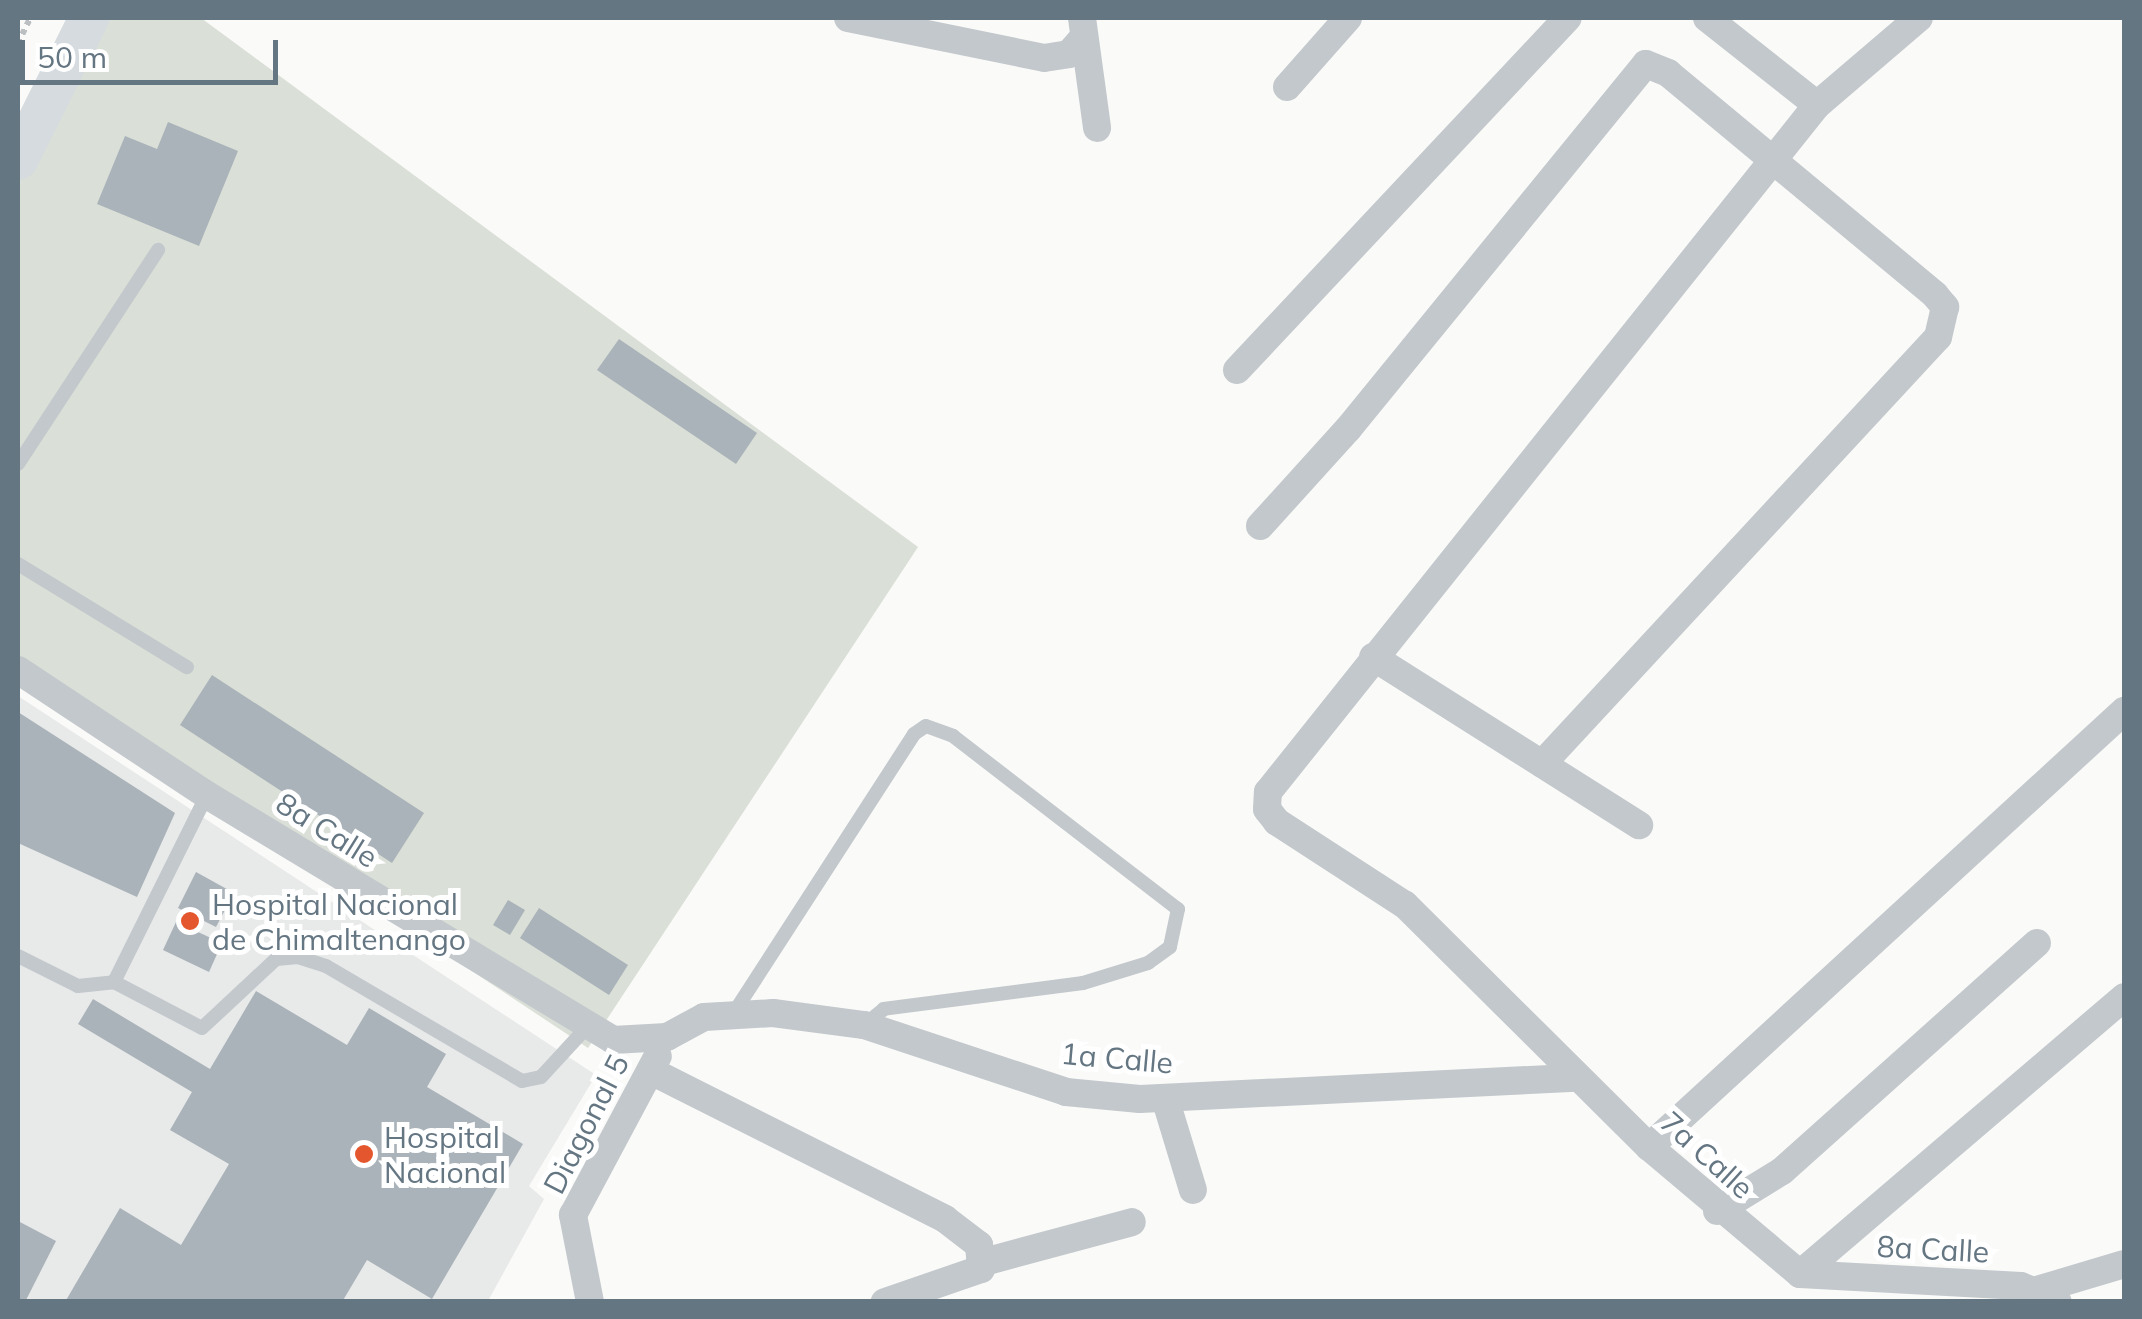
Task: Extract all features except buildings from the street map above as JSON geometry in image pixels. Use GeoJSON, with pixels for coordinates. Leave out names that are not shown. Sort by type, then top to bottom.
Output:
{"type":"FeatureCollection","features":[{"type":"Feature","properties":{"kind":"main road"},"geometry":{"type":"LineString","coordinates":[[18,160],[89,18]]}},
{"type":"Feature","properties":{"kind":"street"},"geometry":{"type":"LineString","coordinates":[[848,18],[1044,58],[1070,54],[1081,29]]}},
{"type":"Feature","properties":{"kind":"street"},"geometry":{"type":"LineString","coordinates":[[1288,86],[1348,18]]}},
{"type":"Feature","properties":{"kind":"street"},"geometry":{"type":"LineString","coordinates":[[1237,370],[1568,18]]}},
{"type":"Feature","properties":{"kind":"street"},"geometry":{"type":"LineString","coordinates":[[1708,18],[1818,105]]}},
{"type":"Feature","properties":{"kind":"street"},"geometry":{"type":"LineString","coordinates":[[1639,825],[1373,658],[1818,105],[1920,18]]}},
{"type":"Feature","properties":{"kind":"street"},"geometry":{"type":"LineString","coordinates":[[1081,29],[1097,128]]}},
{"type":"Feature","properties":{"kind":"street"},"geometry":{"type":"LineString","coordinates":[[1260,526],[1348,429],[1646,64],[1668,73],[1770,163],[1935,295],[1946,307],[1945,324],[1542,764]]}},
{"type":"Feature","properties":{"kind":"street","name":"7a Calle"},"geometry":{"type":"LineString","coordinates":[[1373,658],[1274,777],[1268,809],[1277,822],[1405,905],[1533,1025],[1575,1078],[1717,1211],[1800,1274]]}},
{"type":"Feature","properties":{"kind":"street","name":"8a Calle"},"geometry":{"type":"LineString","coordinates":[[18,670],[207,795],[586,1028],[612,1040],[667,1037]]}},
{"type":"Feature","properties":{"kind":"street"},"geometry":{"type":"LineString","coordinates":[[1649,1147],[2124,711]]}},
{"type":"Feature","properties":{"kind":"street"},"geometry":{"type":"LineString","coordinates":[[1717,1211],[1760,1190],[2036,944]]}},
{"type":"Feature","properties":{"kind":"street"},"geometry":{"type":"LineString","coordinates":[[1800,1274],[2124,998]]}},
{"type":"Feature","properties":{"kind":"street","name":"1a Calle"},"geometry":{"type":"LineString","coordinates":[[667,1037],[704,1017],[772,1012],[864,1025],[1066,1092],[1165,1098],[1575,1078]]}},
{"type":"Feature","properties":{"kind":"street","name":"Diagonal 5"},"geometry":{"type":"LineString","coordinates":[[590,1302],[573,1215],[667,1037]]}},
{"type":"Feature","properties":{"kind":"street"},"geometry":{"type":"LineString","coordinates":[[651,1071],[946,1219],[979,1244],[984,1262]]}},
{"type":"Feature","properties":{"kind":"street"},"geometry":{"type":"LineString","coordinates":[[1165,1098],[1193,1190]]}},
{"type":"Feature","properties":{"kind":"street"},"geometry":{"type":"LineString","coordinates":[[885,1302],[973,1274],[984,1262],[1132,1222]]}},
{"type":"Feature","properties":{"kind":"street"},"geometry":{"type":"LineString","coordinates":[[2048,1296],[2124,1264]]}},
{"type":"Feature","properties":{"kind":"street","name":"8a Calle"},"geometry":{"type":"LineString","coordinates":[[1800,1274],[2048,1296]]}},
{"type":"Feature","properties":{"kind":"lane"},"geometry":{"type":"LineString","coordinates":[[18,464],[158,250]]}},
{"type":"Feature","properties":{"kind":"lane"},"geometry":{"type":"LineString","coordinates":[[18,564],[187,667]]}},
{"type":"Feature","properties":{"kind":"lane"},"geometry":{"type":"LineString","coordinates":[[732,1014],[914,734],[926,726],[952,736],[1178,909],[1170,947],[1148,963],[1083,983],[884,1010],[864,1025]]}},
{"type":"Feature","properties":{"kind":"lane"},"geometry":{"type":"LineString","coordinates":[[114,982],[207,795]]}},
{"type":"Feature","properties":{"kind":"lane"},"geometry":{"type":"LineString","coordinates":[[18,956],[78,986],[114,982],[202,1028],[276,959],[298,957],[326,966],[522,1081],[542,1076],[586,1028]]}},
{"type":"Feature","properties":{"kind":"path"},"geometry":{"type":"LineString","coordinates":[[18,43],[30,18]]}},
{"type":"Feature","properties":{"kind":"shaded area"},"geometry":{"type":"Polygon","coordinates":[[[89,18],[201,18],[918,547],[588,1048],[18,670],[18,160],[89,18]]]}},
{"type":"Feature","properties":{"kind":"shaded area","name":"Hospital Nacional de Chimaltenango"},"geometry":{"type":"Polygon","coordinates":[[[18,696],[596,1075],[529,1186],[544,1199],[488,1301],[18,1301],[18,696]]]}},
{"type":"Feature","properties":{"kind":"place","name":"Hospital Nacional de Chimaltenango"},"geometry":{"type":"Point","coordinates":[190,921]}},
{"type":"Feature","properties":{"kind":"place","name":"Hospital Nacional"},"geometry":{"type":"Point","coordinates":[364,1154]}}]}
